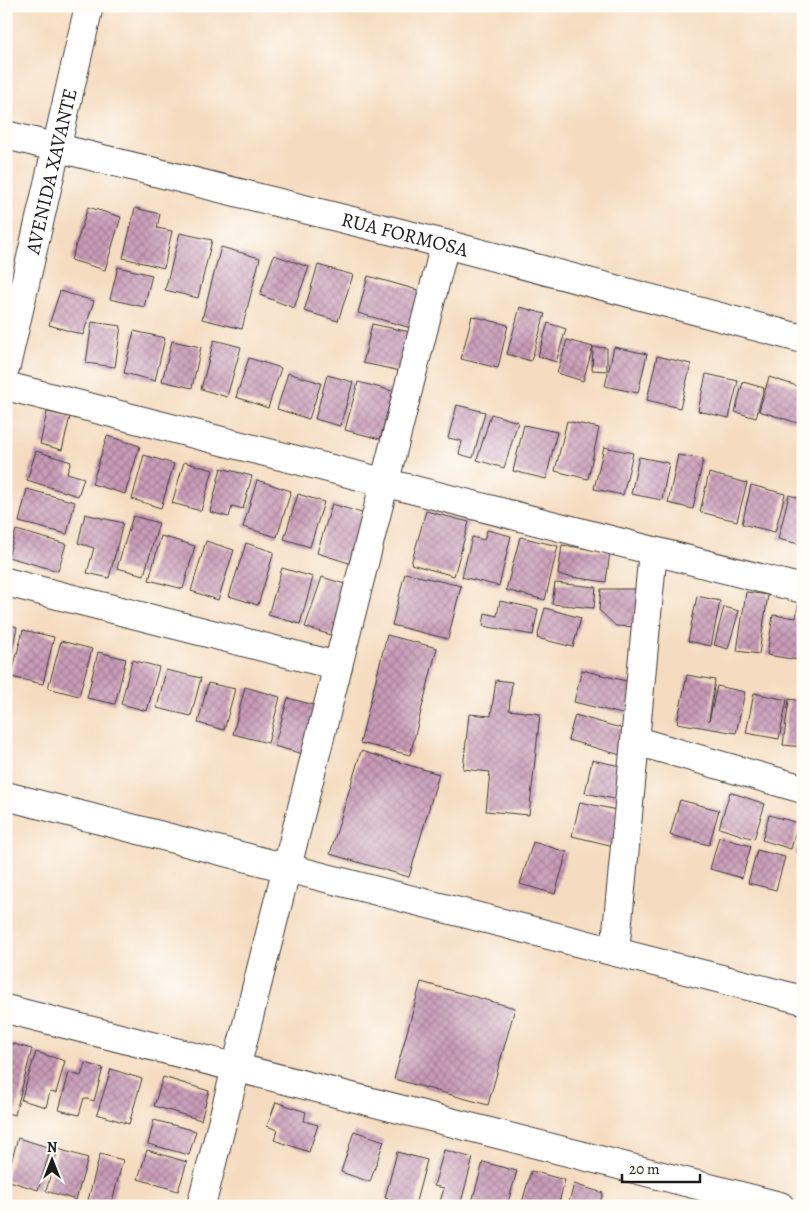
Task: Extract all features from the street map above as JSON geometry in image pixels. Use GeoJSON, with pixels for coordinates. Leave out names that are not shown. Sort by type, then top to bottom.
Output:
{"type":"FeatureCollection","features":[{"type":"Feature","properties":{"kind":"street","name":"AVENIDA XAVANTE"},"geometry":{"type":"LineString","coordinates":[[6,366],[89,6]]}},
{"type":"Feature","properties":{"kind":"street","name":"RUA FORMOSA"},"geometry":{"type":"LineString","coordinates":[[6,135],[445,244],[803,339]]}},
{"type":"Feature","properties":{"kind":"street"},"geometry":{"type":"LineString","coordinates":[[200,1206],[445,244]]}},
{"type":"Feature","properties":{"kind":"street"},"geometry":{"type":"LineString","coordinates":[[6,386],[803,589]]}},
{"type":"Feature","properties":{"kind":"street"},"geometry":{"type":"LineString","coordinates":[[615,952],[653,551]]}},
{"type":"Feature","properties":{"kind":"street"},"geometry":{"type":"LineString","coordinates":[[6,582],[338,666]]}},
{"type":"Feature","properties":{"kind":"street"},"geometry":{"type":"LineString","coordinates":[[636,741],[803,789]]}},
{"type":"Feature","properties":{"kind":"street"},"geometry":{"type":"LineString","coordinates":[[6,796],[803,1000]]}},
{"type":"Feature","properties":{"kind":"street"},"geometry":{"type":"LineString","coordinates":[[6,1009],[780,1206]]}},
{"type":"Feature","properties":{"kind":"building"},"geometry":{"type":"Polygon","coordinates":[[[88,207],[121,217],[105,270],[71,260],[88,207]]]}},
{"type":"Feature","properties":{"kind":"building"},"geometry":{"type":"Polygon","coordinates":[[[135,208],[160,214],[157,228],[172,231],[164,268],[123,258],[135,208]]]}},
{"type":"Feature","properties":{"kind":"building"},"geometry":{"type":"Polygon","coordinates":[[[180,233],[212,240],[198,298],[165,290],[180,233]]]}},
{"type":"Feature","properties":{"kind":"building"},"geometry":{"type":"Polygon","coordinates":[[[221,247],[260,258],[242,329],[202,319],[221,247]]]}},
{"type":"Feature","properties":{"kind":"building"},"geometry":{"type":"Polygon","coordinates":[[[274,255],[309,267],[294,308],[260,295],[274,255]]]}},
{"type":"Feature","properties":{"kind":"building"},"geometry":{"type":"Polygon","coordinates":[[[318,265],[353,275],[338,321],[304,311],[318,265]]]}},
{"type":"Feature","properties":{"kind":"building"},"geometry":{"type":"Polygon","coordinates":[[[118,267],[152,275],[144,307],[110,299],[118,267]]]}},
{"type":"Feature","properties":{"kind":"building"},"geometry":{"type":"Polygon","coordinates":[[[368,276],[421,291],[411,328],[358,313],[368,276]]]}},
{"type":"Feature","properties":{"kind":"building"},"geometry":{"type":"Polygon","coordinates":[[[60,291],[94,301],[83,335],[49,325],[60,291]]]}},
{"type":"Feature","properties":{"kind":"building"},"geometry":{"type":"Polygon","coordinates":[[[520,307],[545,314],[531,361],[507,354],[520,307]]]}},
{"type":"Feature","properties":{"kind":"building"},"geometry":{"type":"Polygon","coordinates":[[[472,316],[508,325],[498,368],[461,359],[472,316]]]}},
{"type":"Feature","properties":{"kind":"building"},"geometry":{"type":"Polygon","coordinates":[[[92,322],[121,326],[115,367],[86,363],[92,322]]]}},
{"type":"Feature","properties":{"kind":"building"},"geometry":{"type":"Polygon","coordinates":[[[548,323],[566,329],[556,362],[538,356],[548,323]]]}},
{"type":"Feature","properties":{"kind":"building"},"geometry":{"type":"Polygon","coordinates":[[[372,324],[410,332],[401,371],[363,363],[372,324]]]}},
{"type":"Feature","properties":{"kind":"building"},"geometry":{"type":"Polygon","coordinates":[[[134,331],[165,338],[155,381],[124,373],[134,331]]]}},
{"type":"Feature","properties":{"kind":"building"},"geometry":{"type":"Polygon","coordinates":[[[214,340],[241,347],[227,397],[201,389],[214,340]]]}},
{"type":"Feature","properties":{"kind":"building"},"geometry":{"type":"Polygon","coordinates":[[[567,340],[593,347],[583,381],[557,373],[567,340]]]}},
{"type":"Feature","properties":{"kind":"building"},"geometry":{"type":"Polygon","coordinates":[[[172,341],[201,347],[192,388],[162,381],[172,341]]]}},
{"type":"Feature","properties":{"kind":"building"},"geometry":{"type":"Polygon","coordinates":[[[593,347],[607,348],[607,371],[592,370],[593,347]]]}},
{"type":"Feature","properties":{"kind":"building"},"geometry":{"type":"Polygon","coordinates":[[[614,347],[647,354],[638,393],[605,386],[614,347]]]}},
{"type":"Feature","properties":{"kind":"building"},"geometry":{"type":"Polygon","coordinates":[[[657,356],[691,364],[680,408],[647,400],[657,356]]]}},
{"type":"Feature","properties":{"kind":"building"},"geometry":{"type":"Polygon","coordinates":[[[249,358],[281,368],[268,408],[236,397],[249,358]]]}},
{"type":"Feature","properties":{"kind":"building"},"geometry":{"type":"Polygon","coordinates":[[[288,373],[321,383],[309,419],[277,409],[288,373]]]}},
{"type":"Feature","properties":{"kind":"building"},"geometry":{"type":"Polygon","coordinates":[[[706,374],[738,381],[729,418],[698,411],[706,374]]]}},
{"type":"Feature","properties":{"kind":"building"},"geometry":{"type":"Polygon","coordinates":[[[327,375],[353,382],[340,426],[315,419],[327,375]]]}},
{"type":"Feature","properties":{"kind":"building"},"geometry":{"type":"Polygon","coordinates":[[[769,377],[803,388],[803,408],[798,423],[759,411],[769,377]]]}},
{"type":"Feature","properties":{"kind":"building"},"geometry":{"type":"Polygon","coordinates":[[[358,382],[393,391],[380,439],[345,430],[358,382]]]}},
{"type":"Feature","properties":{"kind":"building"},"geometry":{"type":"Polygon","coordinates":[[[743,382],[764,388],[756,418],[735,412],[743,382]]]}},
{"type":"Feature","properties":{"kind":"building"},"geometry":{"type":"Polygon","coordinates":[[[457,405],[485,412],[473,458],[459,454],[462,441],[448,438],[457,405]]]}},
{"type":"Feature","properties":{"kind":"building"},"geometry":{"type":"Polygon","coordinates":[[[47,412],[70,417],[62,450],[40,444],[47,412]]]}},
{"type":"Feature","properties":{"kind":"building"},"geometry":{"type":"Polygon","coordinates":[[[491,414],[518,422],[504,468],[477,460],[491,414]]]}},
{"type":"Feature","properties":{"kind":"building"},"geometry":{"type":"Polygon","coordinates":[[[567,421],[599,428],[588,479],[555,471],[567,421]]]}},
{"type":"Feature","properties":{"kind":"building"},"geometry":{"type":"Polygon","coordinates":[[[524,425],[557,432],[546,479],[513,471],[524,425]]]}},
{"type":"Feature","properties":{"kind":"building"},"geometry":{"type":"Polygon","coordinates":[[[107,436],[140,446],[125,494],[92,484],[107,436]]]}},
{"type":"Feature","properties":{"kind":"building"},"geometry":{"type":"Polygon","coordinates":[[[604,447],[633,453],[623,495],[594,489],[604,447]]]}},
{"type":"Feature","properties":{"kind":"building"},"geometry":{"type":"Polygon","coordinates":[[[36,451],[71,462],[67,473],[84,478],[78,496],[27,480],[36,451]]]}},
{"type":"Feature","properties":{"kind":"building"},"geometry":{"type":"Polygon","coordinates":[[[144,455],[174,464],[161,508],[132,499],[144,455]]]}},
{"type":"Feature","properties":{"kind":"building"},"geometry":{"type":"Polygon","coordinates":[[[678,455],[703,459],[693,509],[668,503],[678,455]]]}},
{"type":"Feature","properties":{"kind":"building"},"geometry":{"type":"Polygon","coordinates":[[[639,457],[669,463],[662,500],[631,494],[639,457]]]}},
{"type":"Feature","properties":{"kind":"building"},"geometry":{"type":"Polygon","coordinates":[[[184,462],[213,470],[201,511],[172,503],[184,462]]]}},
{"type":"Feature","properties":{"kind":"building"},"geometry":{"type":"Polygon","coordinates":[[[221,468],[252,476],[243,509],[232,506],[229,517],[210,512],[221,468]]]}},
{"type":"Feature","properties":{"kind":"building"},"geometry":{"type":"Polygon","coordinates":[[[709,473],[747,483],[737,521],[700,512],[709,473]]]}},
{"type":"Feature","properties":{"kind":"building"},"geometry":{"type":"Polygon","coordinates":[[[257,480],[291,491],[277,537],[243,527],[257,480]]]}},
{"type":"Feature","properties":{"kind":"building"},"geometry":{"type":"Polygon","coordinates":[[[751,485],[785,494],[775,532],[742,524],[751,485]]]}},
{"type":"Feature","properties":{"kind":"building"},"geometry":{"type":"Polygon","coordinates":[[[27,489],[75,502],[67,534],[19,522],[27,489]]]}},
{"type":"Feature","properties":{"kind":"building"},"geometry":{"type":"Polygon","coordinates":[[[298,494],[324,502],[310,547],[284,539],[298,494]]]}},
{"type":"Feature","properties":{"kind":"building"},"geometry":{"type":"Polygon","coordinates":[[[789,495],[803,499],[803,545],[778,539],[789,495]]]}},
{"type":"Feature","properties":{"kind":"building"},"geometry":{"type":"Polygon","coordinates":[[[332,504],[365,514],[349,563],[317,553],[332,504]]]}},
{"type":"Feature","properties":{"kind":"building"},"geometry":{"type":"Polygon","coordinates":[[[426,511],[469,522],[454,576],[411,564],[426,511]]]}},
{"type":"Feature","properties":{"kind":"building"},"geometry":{"type":"Polygon","coordinates":[[[85,514],[123,523],[109,578],[87,573],[94,548],[78,543],[85,514]]]}},
{"type":"Feature","properties":{"kind":"building"},"geometry":{"type":"Polygon","coordinates":[[[133,516],[159,523],[144,575],[117,568],[133,516]]]}},
{"type":"Feature","properties":{"kind":"building"},"geometry":{"type":"Polygon","coordinates":[[[16,530],[66,544],[58,571],[8,557],[16,530]]]}},
{"type":"Feature","properties":{"kind":"building"},"geometry":{"type":"Polygon","coordinates":[[[487,530],[511,536],[499,586],[462,577],[472,537],[484,540],[487,530]]]}},
{"type":"Feature","properties":{"kind":"building"},"geometry":{"type":"Polygon","coordinates":[[[161,536],[195,546],[183,589],[149,580],[161,536]]]}},
{"type":"Feature","properties":{"kind":"building"},"geometry":{"type":"Polygon","coordinates":[[[520,537],[558,546],[545,600],[506,590],[520,537]]]}},
{"type":"Feature","properties":{"kind":"building"},"geometry":{"type":"Polygon","coordinates":[[[206,541],[234,550],[218,600],[191,591],[206,541]]]}},
{"type":"Feature","properties":{"kind":"building"},"geometry":{"type":"Polygon","coordinates":[[[246,543],[274,552],[258,605],[229,596],[246,543]]]}},
{"type":"Feature","properties":{"kind":"building"},"geometry":{"type":"Polygon","coordinates":[[[562,545],[610,552],[606,582],[558,575],[562,545]]]}},
{"type":"Feature","properties":{"kind":"building"},"geometry":{"type":"Polygon","coordinates":[[[282,568],[313,577],[300,624],[268,615],[282,568]]]}},
{"type":"Feature","properties":{"kind":"building"},"geometry":{"type":"Polygon","coordinates":[[[405,573],[461,586],[448,639],[392,625],[405,573]]]}},
{"type":"Feature","properties":{"kind":"building"},"geometry":{"type":"Polygon","coordinates":[[[322,577],[351,586],[334,636],[305,627],[322,577]]]}},
{"type":"Feature","properties":{"kind":"building"},"geometry":{"type":"Polygon","coordinates":[[[555,583],[596,587],[594,608],[552,604],[555,583]]]}},
{"type":"Feature","properties":{"kind":"building"},"geometry":{"type":"Polygon","coordinates":[[[601,589],[641,589],[637,627],[616,626],[599,610],[601,589]]]}},
{"type":"Feature","properties":{"kind":"building"},"geometry":{"type":"Polygon","coordinates":[[[746,592],[768,595],[759,654],[737,651],[746,592]]]}},
{"type":"Feature","properties":{"kind":"building"},"geometry":{"type":"Polygon","coordinates":[[[697,596],[720,601],[711,646],[688,641],[697,596]]]}},
{"type":"Feature","properties":{"kind":"building"},"geometry":{"type":"Polygon","coordinates":[[[799,600],[803,601],[803,628],[798,660],[767,655],[773,615],[796,618],[799,600]]]}},
{"type":"Feature","properties":{"kind":"building"},"geometry":{"type":"Polygon","coordinates":[[[500,601],[538,609],[533,635],[483,626],[485,613],[497,616],[500,601]]]}},
{"type":"Feature","properties":{"kind":"building"},"geometry":{"type":"Polygon","coordinates":[[[724,607],[739,611],[728,649],[714,645],[724,607]]]}},
{"type":"Feature","properties":{"kind":"building"},"geometry":{"type":"Polygon","coordinates":[[[545,608],[581,618],[573,647],[537,638],[545,608]]]}},
{"type":"Feature","properties":{"kind":"building"},"geometry":{"type":"Polygon","coordinates":[[[6,624],[17,627],[8,670],[6,669],[6,624]]]}},
{"type":"Feature","properties":{"kind":"building"},"geometry":{"type":"Polygon","coordinates":[[[23,630],[54,637],[43,684],[11,677],[23,630]]]}},
{"type":"Feature","properties":{"kind":"building"},"geometry":{"type":"Polygon","coordinates":[[[387,635],[437,648],[410,755],[360,743],[387,635]]]}},
{"type":"Feature","properties":{"kind":"building"},"geometry":{"type":"Polygon","coordinates":[[[61,641],[92,649],[79,696],[48,688],[61,641]]]}},
{"type":"Feature","properties":{"kind":"building"},"geometry":{"type":"Polygon","coordinates":[[[98,652],[126,659],[115,704],[87,698],[98,652]]]}},
{"type":"Feature","properties":{"kind":"building"},"geometry":{"type":"Polygon","coordinates":[[[132,660],[159,667],[147,711],[121,704],[132,660]]]}},
{"type":"Feature","properties":{"kind":"building"},"geometry":{"type":"Polygon","coordinates":[[[166,670],[201,678],[191,716],[157,708],[166,670]]]}},
{"type":"Feature","properties":{"kind":"building"},"geometry":{"type":"Polygon","coordinates":[[[582,670],[634,683],[626,715],[574,702],[582,670]]]}},
{"type":"Feature","properties":{"kind":"building"},"geometry":{"type":"Polygon","coordinates":[[[687,675],[715,680],[709,721],[717,686],[745,692],[736,733],[677,723],[687,675]]]}},
{"type":"Feature","properties":{"kind":"building"},"geometry":{"type":"Polygon","coordinates":[[[496,680],[512,682],[509,710],[540,714],[529,815],[486,811],[490,772],[463,769],[469,714],[491,716],[496,680]]]}},
{"type":"Feature","properties":{"kind":"building"},"geometry":{"type":"Polygon","coordinates":[[[208,683],[235,689],[224,730],[198,723],[208,683]]]}},
{"type":"Feature","properties":{"kind":"building"},"geometry":{"type":"Polygon","coordinates":[[[245,687],[280,697],[268,743],[233,734],[245,687]]]}},
{"type":"Feature","properties":{"kind":"building"},"geometry":{"type":"Polygon","coordinates":[[[754,693],[787,700],[779,739],[746,733],[754,693]]]}},
{"type":"Feature","properties":{"kind":"building"},"geometry":{"type":"Polygon","coordinates":[[[288,698],[321,707],[307,755],[274,746],[288,698]]]}},
{"type":"Feature","properties":{"kind":"building"},"geometry":{"type":"Polygon","coordinates":[[[789,699],[803,701],[803,747],[783,745],[789,699]]]}},
{"type":"Feature","properties":{"kind":"building"},"geometry":{"type":"Polygon","coordinates":[[[575,715],[631,731],[624,756],[568,740],[575,715]]]}},
{"type":"Feature","properties":{"kind":"building"},"geometry":{"type":"Polygon","coordinates":[[[361,751],[439,774],[409,877],[330,854],[361,751]]]}},
{"type":"Feature","properties":{"kind":"building"},"geometry":{"type":"Polygon","coordinates":[[[592,760],[625,767],[619,800],[585,793],[592,760]]]}},
{"type":"Feature","properties":{"kind":"building"},"geometry":{"type":"Polygon","coordinates":[[[730,792],[765,804],[754,839],[719,828],[730,792]]]}},
{"type":"Feature","properties":{"kind":"building"},"geometry":{"type":"Polygon","coordinates":[[[680,800],[719,810],[709,845],[670,835],[680,800]]]}},
{"type":"Feature","properties":{"kind":"building"},"geometry":{"type":"Polygon","coordinates":[[[580,802],[621,811],[614,846],[572,836],[580,802]]]}},
{"type":"Feature","properties":{"kind":"building"},"geometry":{"type":"Polygon","coordinates":[[[769,815],[798,823],[791,849],[762,840],[769,815]]]}},
{"type":"Feature","properties":{"kind":"building"},"geometry":{"type":"Polygon","coordinates":[[[803,832],[803,854],[796,852],[803,832]]]}},
{"type":"Feature","properties":{"kind":"building"},"geometry":{"type":"Polygon","coordinates":[[[719,837],[751,846],[742,878],[710,869],[719,837]]]}},
{"type":"Feature","properties":{"kind":"building"},"geometry":{"type":"Polygon","coordinates":[[[533,842],[567,852],[555,894],[520,884],[533,842]]]}},
{"type":"Feature","properties":{"kind":"building"},"geometry":{"type":"Polygon","coordinates":[[[757,850],[785,857],[776,890],[748,883],[757,850]]]}},
{"type":"Feature","properties":{"kind":"building"},"geometry":{"type":"Polygon","coordinates":[[[421,982],[515,1008],[488,1105],[394,1079],[421,982]]]}},
{"type":"Feature","properties":{"kind":"building"},"geometry":{"type":"Polygon","coordinates":[[[6,1042],[32,1049],[15,1115],[6,1113],[6,1042]]]}},
{"type":"Feature","properties":{"kind":"building"},"geometry":{"type":"Polygon","coordinates":[[[36,1052],[65,1061],[56,1093],[50,1092],[46,1107],[21,1100],[36,1052]]]}},
{"type":"Feature","properties":{"kind":"building"},"geometry":{"type":"Polygon","coordinates":[[[85,1063],[103,1068],[94,1101],[84,1098],[79,1115],[59,1110],[69,1073],[81,1076],[85,1063]]]}},
{"type":"Feature","properties":{"kind":"building"},"geometry":{"type":"Polygon","coordinates":[[[111,1069],[142,1079],[129,1124],[97,1114],[111,1069]]]}},
{"type":"Feature","properties":{"kind":"building"},"geometry":{"type":"Polygon","coordinates":[[[163,1077],[209,1091],[201,1120],[154,1106],[163,1077]]]}},
{"type":"Feature","properties":{"kind":"building"},"geometry":{"type":"Polygon","coordinates":[[[276,1102],[306,1112],[304,1121],[318,1125],[309,1152],[274,1140],[278,1130],[267,1126],[276,1102]]]}},
{"type":"Feature","properties":{"kind":"building"},"geometry":{"type":"Polygon","coordinates":[[[154,1120],[196,1131],[189,1155],[148,1144],[154,1120]]]}},
{"type":"Feature","properties":{"kind":"building"},"geometry":{"type":"Polygon","coordinates":[[[354,1131],[384,1141],[370,1182],[341,1172],[354,1131]]]}},
{"type":"Feature","properties":{"kind":"building"},"geometry":{"type":"Polygon","coordinates":[[[18,1138],[51,1148],[38,1190],[6,1180],[18,1138]]]}},
{"type":"Feature","properties":{"kind":"building"},"geometry":{"type":"Polygon","coordinates":[[[58,1149],[88,1158],[76,1200],[46,1191],[58,1149]]]}},
{"type":"Feature","properties":{"kind":"building"},"geometry":{"type":"Polygon","coordinates":[[[147,1150],[187,1162],[178,1191],[138,1179],[147,1150]]]}},
{"type":"Feature","properties":{"kind":"building"},"geometry":{"type":"Polygon","coordinates":[[[444,1150],[473,1158],[460,1206],[440,1202],[444,1188],[434,1186],[444,1150]]]}},
{"type":"Feature","properties":{"kind":"building"},"geometry":{"type":"Polygon","coordinates":[[[397,1152],[427,1160],[415,1205],[385,1198],[397,1152]]]}},
{"type":"Feature","properties":{"kind":"building"},"geometry":{"type":"Polygon","coordinates":[[[100,1154],[123,1160],[111,1206],[88,1200],[100,1154]]]}},
{"type":"Feature","properties":{"kind":"building"},"geometry":{"type":"Polygon","coordinates":[[[483,1162],[517,1171],[507,1206],[485,1206],[472,1202],[483,1162]]]}},
{"type":"Feature","properties":{"kind":"building"},"geometry":{"type":"Polygon","coordinates":[[[531,1171],[565,1180],[558,1206],[521,1206],[531,1171]]]}},
{"type":"Feature","properties":{"kind":"building"},"geometry":{"type":"Polygon","coordinates":[[[574,1184],[603,1193],[599,1206],[568,1206],[574,1184]]]}}]}
